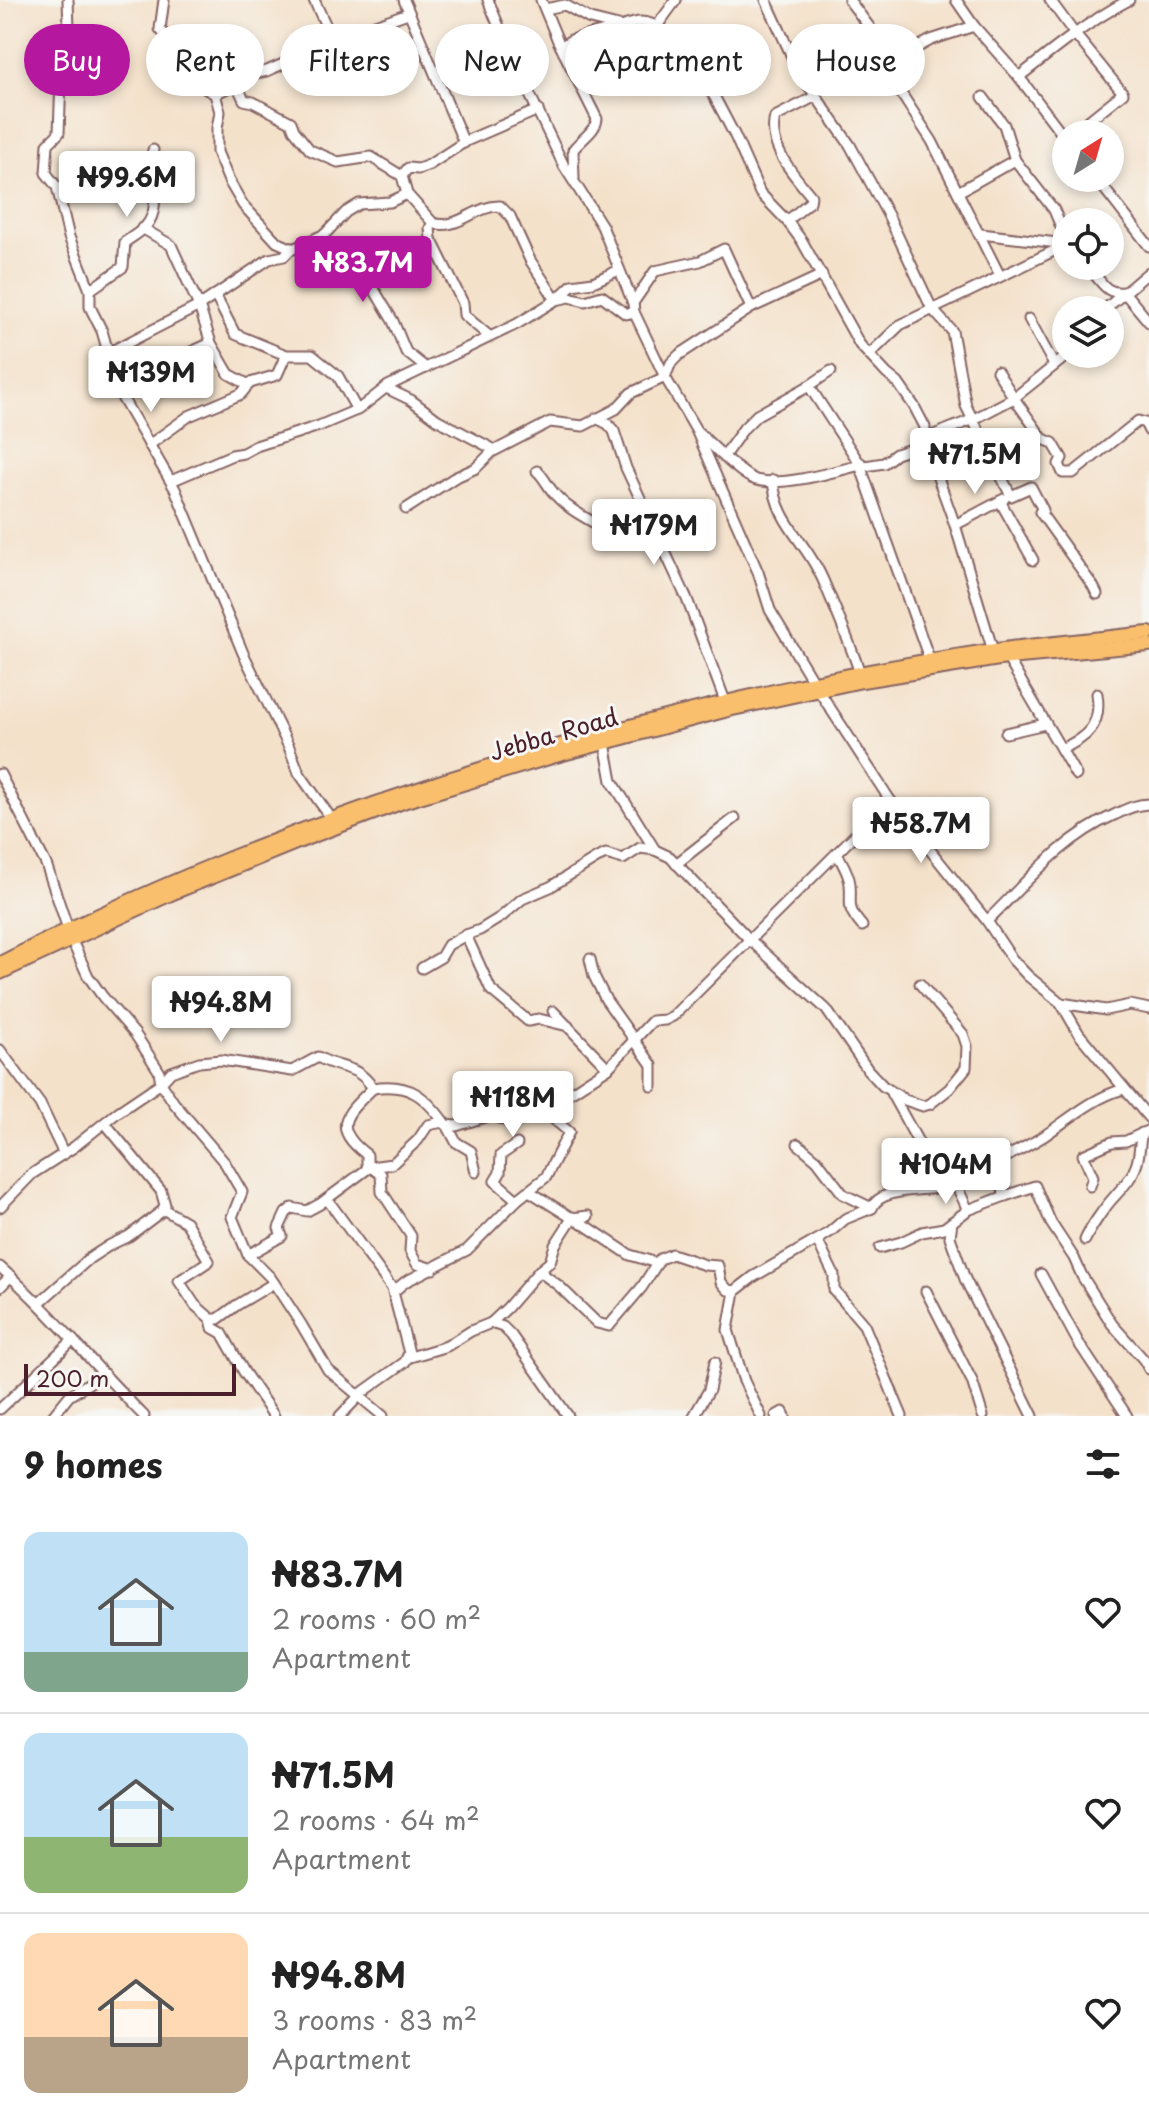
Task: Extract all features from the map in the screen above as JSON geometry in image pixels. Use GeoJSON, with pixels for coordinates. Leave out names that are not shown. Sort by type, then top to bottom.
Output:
{"type":"FeatureCollection","features":[{"type":"Feature","properties":{"kind":"highway"},"geometry":{"type":"LineString","coordinates":[[0,963],[69,934],[144,893],[331,818],[506,760],[725,701],[816,687],[860,673],[993,651],[1149,633]]}},
{"type":"Feature","properties":{"kind":"highway","name":"Jebba Road"},"geometry":{"type":"LineString","coordinates":[[0,973],[69,934],[406,801],[605,743],[816,687],[1008,659],[1149,645]]}},
{"type":"Feature","properties":{"kind":"street"},"geometry":{"type":"LineString","coordinates":[[68,0],[69,28],[61,79],[59,133],[48,144],[46,173],[57,187],[69,237],[90,290],[90,307],[102,331],[120,394],[171,481],[252,674],[299,773],[331,818]]}},
{"type":"Feature","properties":{"kind":"street"},"geometry":{"type":"LineString","coordinates":[[161,24],[164,0]]}},
{"type":"Feature","properties":{"kind":"street"},"geometry":{"type":"LineString","coordinates":[[314,0],[325,24]]}},
{"type":"Feature","properties":{"kind":"street"},"geometry":{"type":"LineString","coordinates":[[404,0],[464,143]]}},
{"type":"Feature","properties":{"kind":"street"},"geometry":{"type":"LineString","coordinates":[[488,0],[564,166],[602,226],[633,308],[665,377],[696,430],[758,572],[770,610],[890,800],[987,921],[1012,959],[1061,1003],[1079,1034],[1149,1118]]}},
{"type":"Feature","properties":{"kind":"street"},"geometry":{"type":"LineString","coordinates":[[658,24],[676,0]]}},
{"type":"Feature","properties":{"kind":"street"},"geometry":{"type":"LineString","coordinates":[[766,0],[787,46]]}},
{"type":"Feature","properties":{"kind":"street"},"geometry":{"type":"LineString","coordinates":[[849,0],[867,24]]}},
{"type":"Feature","properties":{"kind":"street"},"geometry":{"type":"LineString","coordinates":[[956,0],[1052,120]]}},
{"type":"Feature","properties":{"kind":"street"},"geometry":{"type":"LineString","coordinates":[[1050,0],[1123,93],[1089,120]]}},
{"type":"Feature","properties":{"kind":"street"},"geometry":{"type":"LineString","coordinates":[[1019,77],[1074,33],[1126,1]]}},
{"type":"Feature","properties":{"kind":"street"},"geometry":{"type":"LineString","coordinates":[[574,182],[573,150],[597,123],[543,5],[565,5],[590,19],[609,24]]}},
{"type":"Feature","properties":{"kind":"street"},"geometry":{"type":"LineString","coordinates":[[379,24],[408,13]]}},
{"type":"Feature","properties":{"kind":"street"},"geometry":{"type":"LineString","coordinates":[[631,24],[641,21],[651,24]]}},
{"type":"Feature","properties":{"kind":"street"},"geometry":{"type":"LineString","coordinates":[[925,43],[974,26]]}},
{"type":"Feature","properties":{"kind":"street"},"geometry":{"type":"LineString","coordinates":[[561,47],[565,44]]}},
{"type":"Feature","properties":{"kind":"street"},"geometry":{"type":"LineString","coordinates":[[216,96],[220,112],[217,152],[229,181],[243,205],[277,242],[292,248]]}},
{"type":"Feature","properties":{"kind":"street"},"geometry":{"type":"LineString","coordinates":[[242,96],[244,100],[291,122],[310,150],[338,162],[371,157],[402,176],[407,194],[433,223],[451,224],[486,207],[500,206],[510,216],[530,260],[556,300]]}},
{"type":"Feature","properties":{"kind":"street"},"geometry":{"type":"LineString","coordinates":[[714,96],[760,193],[802,241],[851,331],[869,355],[898,383],[925,427],[924,439],[955,525],[993,651]]}},
{"type":"Feature","properties":{"kind":"street"},"geometry":{"type":"LineString","coordinates":[[787,221],[810,202],[811,196],[782,158],[773,123],[775,117],[816,96],[850,145],[889,217],[932,309],[952,331],[966,406],[1011,496]]}},
{"type":"Feature","properties":{"kind":"street"},"geometry":{"type":"LineString","coordinates":[[903,96],[922,123],[1000,276]]}},
{"type":"Feature","properties":{"kind":"street"},"geometry":{"type":"LineString","coordinates":[[983,97],[1004,125],[1015,160],[1052,208]]}},
{"type":"Feature","properties":{"kind":"street"},"geometry":{"type":"LineString","coordinates":[[402,176],[408,168],[418,169],[429,165],[464,143],[538,110]]}},
{"type":"Feature","properties":{"kind":"street"},"geometry":{"type":"LineString","coordinates":[[90,290],[123,267],[125,242],[148,224],[156,200],[150,160],[153,150]]}},
{"type":"Feature","properties":{"kind":"street"},"geometry":{"type":"LineString","coordinates":[[958,192],[1015,160]]}},
{"type":"Feature","properties":{"kind":"street"},"geometry":{"type":"LineString","coordinates":[[1107,192],[1149,246]]}},
{"type":"Feature","properties":{"kind":"street"},"geometry":{"type":"LineString","coordinates":[[108,353],[199,306],[269,259],[284,256],[292,248],[325,234],[346,212],[359,204],[390,202],[407,194]]}},
{"type":"Feature","properties":{"kind":"street"},"geometry":{"type":"LineString","coordinates":[[433,223],[431,239],[460,295],[464,315],[489,336]]}},
{"type":"Feature","properties":{"kind":"street"},"geometry":{"type":"LineString","coordinates":[[142,228],[171,245],[199,306],[211,343],[229,374],[247,384],[277,375],[286,355]]}},
{"type":"Feature","properties":{"kind":"street"},"geometry":{"type":"LineString","coordinates":[[981,234],[1052,242]]}},
{"type":"Feature","properties":{"kind":"street"},"geometry":{"type":"LineString","coordinates":[[405,249],[372,265],[369,281],[393,321],[406,352],[426,368]]}},
{"type":"Feature","properties":{"kind":"street"},"geometry":{"type":"LineString","coordinates":[[556,300],[569,297],[585,301],[602,296],[626,314],[633,308],[655,271],[700,261],[724,249],[751,308]]}},
{"type":"Feature","properties":{"kind":"street"},"geometry":{"type":"LineString","coordinates":[[869,355],[900,325],[959,299],[1052,250]]}},
{"type":"Feature","properties":{"kind":"street"},"geometry":{"type":"LineString","coordinates":[[171,481],[232,455],[357,410],[386,388],[517,324],[556,300],[572,285],[593,282],[619,270]]}},
{"type":"Feature","properties":{"kind":"street"},"geometry":{"type":"LineString","coordinates":[[1120,296],[1149,272]]}},
{"type":"Feature","properties":{"kind":"street"},"geometry":{"type":"LineString","coordinates":[[665,377],[679,355],[751,308],[822,275]]}},
{"type":"Feature","properties":{"kind":"street"},"geometry":{"type":"LineString","coordinates":[[1098,280],[1115,293],[1124,292]]}},
{"type":"Feature","properties":{"kind":"street"},"geometry":{"type":"LineString","coordinates":[[1124,292],[1149,322]]}},
{"type":"Feature","properties":{"kind":"street"},"geometry":{"type":"LineString","coordinates":[[215,295],[235,334],[286,355],[312,355],[338,376],[357,410]]}},
{"type":"Feature","properties":{"kind":"street"},"geometry":{"type":"LineString","coordinates":[[1029,319],[1052,361]]}},
{"type":"Feature","properties":{"kind":"street"},"geometry":{"type":"LineString","coordinates":[[120,394],[156,368],[211,343]]}},
{"type":"Feature","properties":{"kind":"street"},"geometry":{"type":"LineString","coordinates":[[696,430],[755,480],[817,476],[860,465],[884,463],[896,454],[914,448],[924,439],[974,419],[1014,398],[1052,367]]}},
{"type":"Feature","properties":{"kind":"street"},"geometry":{"type":"LineString","coordinates":[[724,456],[757,415],[831,371]]}},
{"type":"Feature","properties":{"kind":"street"},"geometry":{"type":"LineString","coordinates":[[997,371],[1043,439],[1053,443],[1062,458],[1059,464],[1063,473],[1073,473],[1138,421],[1145,423],[1149,431]]}},
{"type":"Feature","properties":{"kind":"street"},"geometry":{"type":"LineString","coordinates":[[406,509],[454,478],[476,468],[495,450],[550,422],[583,426],[616,409],[631,393],[665,377]]}},
{"type":"Feature","properties":{"kind":"street"},"geometry":{"type":"LineString","coordinates":[[149,445],[189,416],[241,394],[250,383]]}},
{"type":"Feature","properties":{"kind":"street"},"geometry":{"type":"LineString","coordinates":[[809,386],[860,465],[930,661]]}},
{"type":"Feature","properties":{"kind":"street"},"geometry":{"type":"LineString","coordinates":[[386,388],[495,450]]}},
{"type":"Feature","properties":{"kind":"street"},"geometry":{"type":"LineString","coordinates":[[596,418],[614,431],[626,468],[687,599],[725,701]]}},
{"type":"Feature","properties":{"kind":"street"},"geometry":{"type":"LineString","coordinates":[[537,471],[565,504],[608,531],[650,523]]}},
{"type":"Feature","properties":{"kind":"street"},"geometry":{"type":"LineString","coordinates":[[773,480],[780,514],[823,578],[860,673]]}},
{"type":"Feature","properties":{"kind":"street"},"geometry":{"type":"LineString","coordinates":[[955,525],[1031,487],[1043,510],[1040,512],[1097,594]]}},
{"type":"Feature","properties":{"kind":"street"},"geometry":{"type":"LineString","coordinates":[[1000,501],[1033,560]]}},
{"type":"Feature","properties":{"kind":"street"},"geometry":{"type":"LineString","coordinates":[[1008,659],[1076,775]]}},
{"type":"Feature","properties":{"kind":"street"},"geometry":{"type":"LineString","coordinates":[[1061,749],[1087,736],[1099,708],[1097,694]]}},
{"type":"Feature","properties":{"kind":"street"},"geometry":{"type":"LineString","coordinates":[[1006,733],[1045,724]]}},
{"type":"Feature","properties":{"kind":"street"},"geometry":{"type":"LineString","coordinates":[[605,743],[612,781],[655,850]]}},
{"type":"Feature","properties":{"kind":"street"},"geometry":{"type":"LineString","coordinates":[[0,774],[46,864],[69,934],[88,976],[135,1034],[159,1071],[161,1083],[174,1103],[225,1163],[242,1192],[232,1217],[248,1255],[274,1283],[328,1370],[383,1416]]}},
{"type":"Feature","properties":{"kind":"street"},"geometry":{"type":"LineString","coordinates":[[549,1115],[564,1097],[608,1068],[652,1021],[673,1016],[890,800]]}},
{"type":"Feature","properties":{"kind":"street"},"geometry":{"type":"LineString","coordinates":[[987,921],[1056,851],[1076,836],[1117,813],[1140,804],[1149,804]]}},
{"type":"Feature","properties":{"kind":"street"},"geometry":{"type":"LineString","coordinates":[[676,864],[735,818]]}},
{"type":"Feature","properties":{"kind":"street"},"geometry":{"type":"LineString","coordinates":[[422,968],[441,957],[448,945],[501,917],[522,899],[550,887],[606,854],[623,859],[640,848],[670,857],[749,939],[826,1009],[868,1070],[889,1090],[923,1106],[949,1089],[966,1068],[967,1046],[963,1034],[920,984]]}},
{"type":"Feature","properties":{"kind":"street"},"geometry":{"type":"LineString","coordinates":[[837,853],[850,884],[852,915],[862,926]]}},
{"type":"Feature","properties":{"kind":"street"},"geometry":{"type":"LineString","coordinates":[[466,935],[491,990],[528,1021],[539,1019],[568,1026]]}},
{"type":"Feature","properties":{"kind":"street"},"geometry":{"type":"LineString","coordinates":[[590,959],[594,976],[606,1000],[652,1065],[652,1086]]}},
{"type":"Feature","properties":{"kind":"street"},"geometry":{"type":"LineString","coordinates":[[1061,1003],[1106,1010],[1130,1005],[1149,1009]]}},
{"type":"Feature","properties":{"kind":"street"},"geometry":{"type":"LineString","coordinates":[[553,1011],[608,1068]]}},
{"type":"Feature","properties":{"kind":"street"},"geometry":{"type":"LineString","coordinates":[[0,1050],[40,1104],[64,1154]]}},
{"type":"Feature","properties":{"kind":"street"},"geometry":{"type":"LineString","coordinates":[[0,1207],[32,1174],[161,1083],[171,1072],[199,1062],[221,1060],[292,1071],[318,1057],[332,1065],[364,1074],[373,1088]]}},
{"type":"Feature","properties":{"kind":"street"},"geometry":{"type":"LineString","coordinates":[[433,1269],[417,1264],[410,1251],[411,1236],[382,1192],[381,1174],[367,1165],[367,1155],[346,1134],[346,1119],[373,1088],[397,1086],[409,1090],[433,1107],[456,1142],[471,1151],[476,1172]]}},
{"type":"Feature","properties":{"kind":"street"},"geometry":{"type":"LineString","coordinates":[[992,1169],[995,1163],[1042,1137],[1089,1105],[1124,1089]]}},
{"type":"Feature","properties":{"kind":"street"},"geometry":{"type":"LineString","coordinates":[[889,1090],[922,1149]]}},
{"type":"Feature","properties":{"kind":"street"},"geometry":{"type":"LineString","coordinates":[[248,1255],[282,1236],[279,1228],[292,1208],[307,1211],[370,1167],[392,1164],[418,1140],[428,1125],[456,1126],[491,1115],[512,1123],[542,1112],[569,1132],[546,1177],[517,1200],[467,1250],[405,1282],[394,1291]]}},
{"type":"Feature","properties":{"kind":"street"},"geometry":{"type":"LineString","coordinates":[[39,1303],[90,1258],[129,1236],[165,1205],[161,1191],[105,1123]]}},
{"type":"Feature","properties":{"kind":"street"},"geometry":{"type":"LineString","coordinates":[[1090,1186],[1093,1177],[1091,1168],[1083,1155],[1145,1132]]}},
{"type":"Feature","properties":{"kind":"street"},"geometry":{"type":"LineString","coordinates":[[1085,1240],[1091,1227],[1121,1192],[1133,1172],[1145,1132]]}},
{"type":"Feature","properties":{"kind":"street"},"geometry":{"type":"LineString","coordinates":[[517,1144],[501,1155],[500,1173],[495,1181],[517,1200]]}},
{"type":"Feature","properties":{"kind":"street"},"geometry":{"type":"LineString","coordinates":[[798,1144],[817,1160],[843,1194],[872,1208]]}},
{"type":"Feature","properties":{"kind":"street"},"geometry":{"type":"LineString","coordinates":[[761,1416],[744,1381],[728,1330],[735,1291],[830,1232],[845,1219],[872,1208],[880,1197],[940,1189],[979,1169],[992,1169]]}},
{"type":"Feature","properties":{"kind":"street"},"geometry":{"type":"LineString","coordinates":[[992,1169],[1001,1182],[1005,1196]]}},
{"type":"Feature","properties":{"kind":"street"},"geometry":{"type":"LineString","coordinates":[[950,1185],[958,1189],[968,1210]]}},
{"type":"Feature","properties":{"kind":"street"},"geometry":{"type":"LineString","coordinates":[[880,1248],[922,1232],[944,1228],[968,1210],[1035,1186],[1051,1223],[1082,1276],[1112,1324],[1149,1369]]}},
{"type":"Feature","properties":{"kind":"street"},"geometry":{"type":"LineString","coordinates":[[529,1191],[630,1255],[657,1263]]}},
{"type":"Feature","properties":{"kind":"street"},"geometry":{"type":"LineString","coordinates":[[327,1199],[394,1291],[409,1353],[405,1362],[363,1392],[340,1416]]}},
{"type":"Feature","properties":{"kind":"street"},"geometry":{"type":"LineString","coordinates":[[163,1209],[186,1222],[209,1261],[179,1281],[195,1305],[215,1319]]}},
{"type":"Feature","properties":{"kind":"street"},"geometry":{"type":"LineString","coordinates":[[573,1217],[588,1216]]}},
{"type":"Feature","properties":{"kind":"street"},"geometry":{"type":"LineString","coordinates":[[407,1358],[447,1346],[491,1323],[550,1262],[555,1245],[573,1217]]}},
{"type":"Feature","properties":{"kind":"street"},"geometry":{"type":"LineString","coordinates":[[952,1222],[950,1237],[965,1279],[1033,1416]]}},
{"type":"Feature","properties":{"kind":"street"},"geometry":{"type":"LineString","coordinates":[[817,1240],[834,1275],[834,1290],[864,1325],[902,1416]]}},
{"type":"Feature","properties":{"kind":"street"},"geometry":{"type":"LineString","coordinates":[[539,1271],[597,1323],[609,1326],[642,1287],[660,1259],[672,1254],[718,1266],[721,1282],[728,1290],[735,1291]]}},
{"type":"Feature","properties":{"kind":"street"},"geometry":{"type":"LineString","coordinates":[[0,1267],[39,1303],[144,1416]]}},
{"type":"Feature","properties":{"kind":"street"},"geometry":{"type":"LineString","coordinates":[[1041,1274],[1078,1342],[1127,1416]]}},
{"type":"Feature","properties":{"kind":"street"},"geometry":{"type":"LineString","coordinates":[[0,1287],[11,1276]]}},
{"type":"Feature","properties":{"kind":"street"},"geometry":{"type":"LineString","coordinates":[[274,1283],[215,1319],[213,1328],[222,1333],[274,1416]]}},
{"type":"Feature","properties":{"kind":"street"},"geometry":{"type":"LineString","coordinates":[[926,1291],[972,1381],[983,1416]]}},
{"type":"Feature","properties":{"kind":"street"},"geometry":{"type":"LineString","coordinates":[[491,1323],[503,1327],[511,1335],[568,1416]]}},
{"type":"Feature","properties":{"kind":"street"},"geometry":{"type":"LineString","coordinates":[[0,1409],[73,1340]]}},
{"type":"Feature","properties":{"kind":"street"},"geometry":{"type":"LineString","coordinates":[[694,1416],[709,1390],[715,1362]]}},
{"type":"Feature","properties":{"kind":"street"},"geometry":{"type":"LineString","coordinates":[[53,1416],[69,1396],[103,1374]]}},
{"type":"Feature","properties":{"kind":"street"},"geometry":{"type":"LineString","coordinates":[[776,1416],[783,1412],[785,1416]]}}]}
